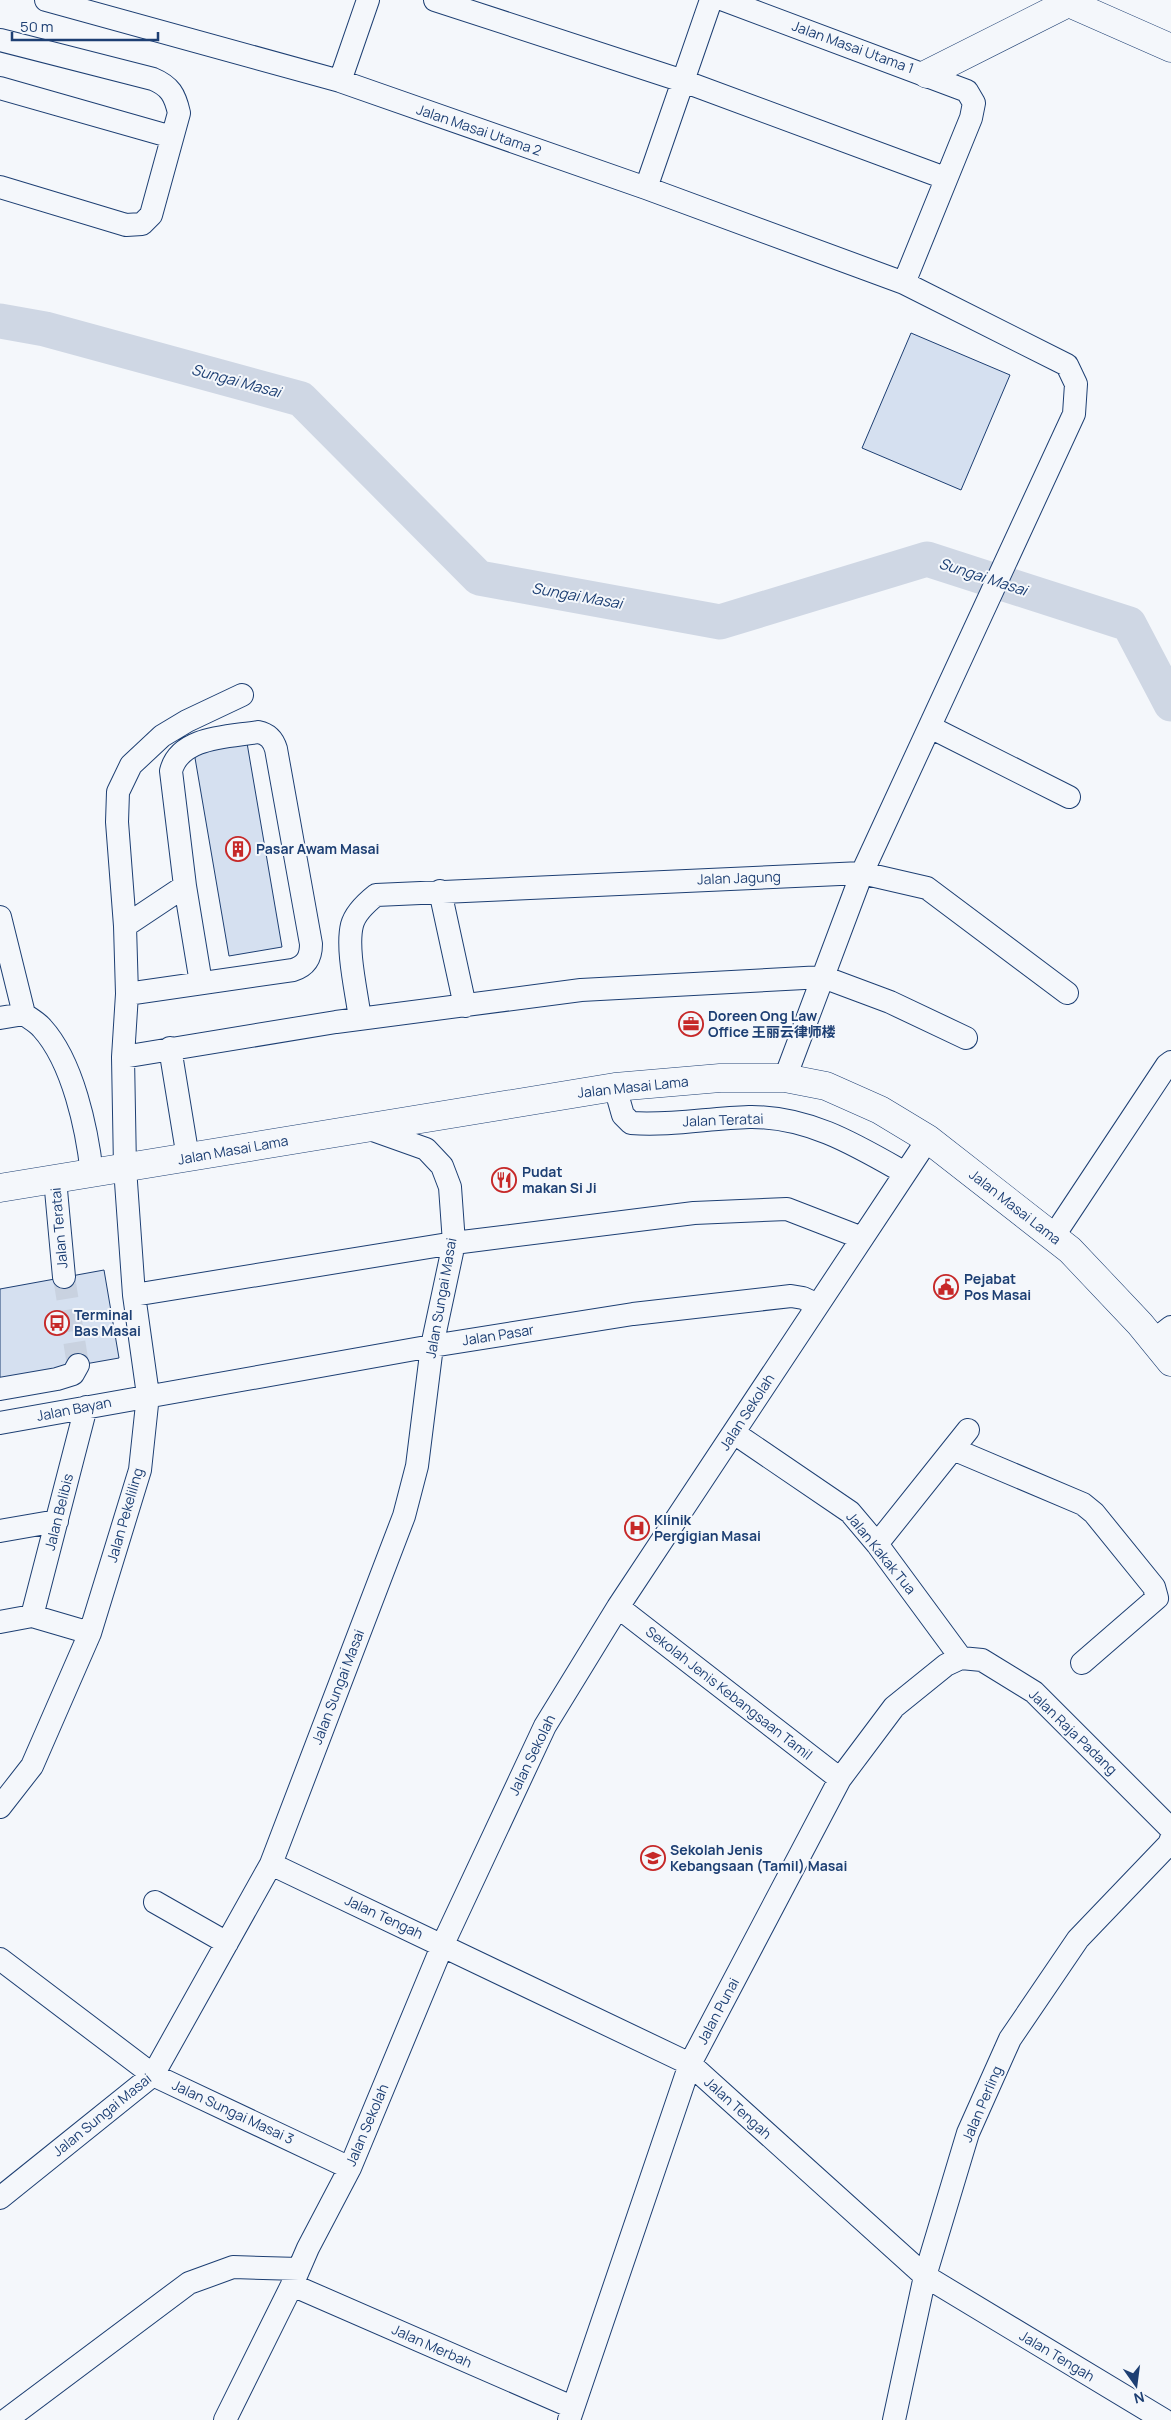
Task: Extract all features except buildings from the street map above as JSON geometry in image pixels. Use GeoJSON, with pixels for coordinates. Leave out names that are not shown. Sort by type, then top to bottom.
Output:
{"type":"FeatureCollection","features":[{"type":"Feature","properties":{"kind":"main road"},"geometry":{"type":"LineString","coordinates":[[927,74],[1065,1],[1171,48]]}},
{"type":"Feature","properties":{"kind":"main road","name":"Jalan Masai Lama"},"geometry":{"type":"LineString","coordinates":[[0,1188],[615,1087],[720,1078],[785,1078],[826,1086],[880,1110],[928,1139],[1070,1250],[1162,1334],[1171,1362]]}},
{"type":"Feature","properties":{"kind":"street","name":"Jalan Masai Utama 2"},"geometry":{"type":"LineString","coordinates":[[48,0],[340,81],[646,188],[904,283],[1067,365],[1076,384],[1074,414],[862,873],[785,1078]]}},
{"type":"Feature","properties":{"kind":"street"},"geometry":{"type":"LineString","coordinates":[[340,81],[368,0]]}},
{"type":"Feature","properties":{"kind":"street"},"geometry":{"type":"LineString","coordinates":[[435,0],[683,81],[945,178],[904,283]]}},
{"type":"Feature","properties":{"kind":"street"},"geometry":{"type":"LineString","coordinates":[[646,188],[711,0]]}},
{"type":"Feature","properties":{"kind":"street","name":"Jalan Masai Utama 1"},"geometry":{"type":"LineString","coordinates":[[724,0],[927,74],[967,91],[974,103],[971,118],[945,178]]}},
{"type":"Feature","properties":{"kind":"street"},"geometry":{"type":"LineString","coordinates":[[0,40],[153,79],[166,84],[176,100],[178,113],[151,216],[142,224],[126,225],[0,187]]}},
{"type":"Feature","properties":{"kind":"street"},"geometry":{"type":"LineString","coordinates":[[0,88],[172,137]]}},
{"type":"Feature","properties":{"kind":"street","name":"Jalan Pekeliling"},"geometry":{"type":"LineString","coordinates":[[0,1807],[32,1766],[90,1633],[138,1482],[148,1395],[134,1295],[124,1168],[123,1057],[127,994],[125,926],[116,805],[123,778],[131,765],[162,736],[187,721],[242,695]]}},
{"type":"Feature","properties":{"kind":"street"},"geometry":{"type":"LineString","coordinates":[[930,727],[1069,797]]}},
{"type":"Feature","properties":{"kind":"street"},"geometry":{"type":"LineString","coordinates":[[127,994],[293,970],[300,968],[311,954],[276,749],[274,742],[264,733],[258,732],[194,745],[177,757],[172,765],[170,778],[184,886],[201,983]]}},
{"type":"Feature","properties":{"kind":"street","name":"Jalan Jagung"},"geometry":{"type":"LineString","coordinates":[[360,1019],[351,955],[352,925],[362,907],[376,895],[862,873],[926,888],[1067,992]]}},
{"type":"Feature","properties":{"kind":"street"},"geometry":{"type":"LineString","coordinates":[[125,926],[184,886]]}},
{"type":"Feature","properties":{"kind":"street"},"geometry":{"type":"LineString","coordinates":[[440,891],[466,1006]]}},
{"type":"Feature","properties":{"kind":"street"},"geometry":{"type":"LineString","coordinates":[[0,917],[24,1014],[42,1028],[68,1070],[88,1144],[92,1174]]}},
{"type":"Feature","properties":{"kind":"street"},"geometry":{"type":"LineString","coordinates":[[123,1057],[360,1019],[581,990],[823,977],[890,1002],[966,1038]]}},
{"type":"Feature","properties":{"kind":"street"},"geometry":{"type":"LineString","coordinates":[[0,1018],[24,1014]]}},
{"type":"Feature","properties":{"kind":"street"},"geometry":{"type":"LineString","coordinates":[[170,1048],[188,1158]]}},
{"type":"Feature","properties":{"kind":"street"},"geometry":{"type":"LineString","coordinates":[[1053,1236],[1167,1065],[1171,1062]]}},
{"type":"Feature","properties":{"kind":"street","name":"Jalan Teratai"},"geometry":{"type":"LineString","coordinates":[[615,1087],[623,1115],[631,1123],[750,1117],[779,1119],[828,1132],[854,1144],[905,1173]]}},
{"type":"Feature","properties":{"kind":"street","name":"Jalan Sungai Masai"},"geometry":{"type":"LineString","coordinates":[[0,2198],[153,2075],[271,1864],[404,1516],[417,1466],[432,1346],[454,1243],[450,1187],[442,1166],[434,1156],[418,1144],[366,1128]]}},
{"type":"Feature","properties":{"kind":"street","name":"Jalan Sekolah"},"geometry":{"type":"LineString","coordinates":[[225,2420],[296,2277],[308,2248],[350,2168],[443,1944],[545,1726],[618,1607],[928,1139]]}},
{"type":"Feature","properties":{"kind":"street","name":"Jalan Teratai"},"geometry":{"type":"LineString","coordinates":[[55,1180],[64,1277]]}},
{"type":"Feature","properties":{"kind":"street"},"geometry":{"type":"LineString","coordinates":[[134,1295],[454,1243],[694,1213],[788,1209],[862,1238]]}},
{"type":"Feature","properties":{"kind":"street","name":"Jalan Pasar"},"geometry":{"type":"LineString","coordinates":[[148,1395],[432,1346],[633,1314],[781,1298],[803,1298],[818,1305]]}},
{"type":"Feature","properties":{"kind":"street"},"geometry":{"type":"LineString","coordinates":[[0,1389],[57,1379],[73,1374],[78,1365]]}},
{"type":"Feature","properties":{"kind":"street","name":"Jalan Bayan"},"geometry":{"type":"LineString","coordinates":[[0,1423],[148,1395]]}},
{"type":"Feature","properties":{"kind":"street","name":"Jalan Belibis"},"geometry":{"type":"LineString","coordinates":[[32,1616],[86,1407]]}},
{"type":"Feature","properties":{"kind":"street"},"geometry":{"type":"LineString","coordinates":[[878,1544],[968,1430]]}},
{"type":"Feature","properties":{"kind":"street","name":"Jalan Kakak Tua"},"geometry":{"type":"LineString","coordinates":[[734,1433],[850,1512],[878,1544],[961,1658]]}},
{"type":"Feature","properties":{"kind":"street"},"geometry":{"type":"LineString","coordinates":[[953,1449],[1083,1504],[1094,1513],[1154,1587],[1157,1598],[1082,1663]]}},
{"type":"Feature","properties":{"kind":"street"},"geometry":{"type":"LineString","coordinates":[[0,1531],[56,1521]]}},
{"type":"Feature","properties":{"kind":"street","name":"Sekolah Jenis Kebangsaan Tamil"},"geometry":{"type":"LineString","coordinates":[[618,1607],[840,1779]]}},
{"type":"Feature","properties":{"kind":"street"},"geometry":{"type":"LineString","coordinates":[[0,1622],[32,1616],[90,1633]]}},
{"type":"Feature","properties":{"kind":"street","name":"Jalan Punai"},"geometry":{"type":"LineString","coordinates":[[570,2414],[690,2064],[840,1779],[894,1707],[946,1665],[961,1658]]}},
{"type":"Feature","properties":{"kind":"street","name":"Jalan Raja Padang"},"geometry":{"type":"LineString","coordinates":[[961,1658],[982,1660],[1034,1692],[1171,1829]]}},
{"type":"Feature","properties":{"kind":"street","name":"Jalan Perling"},"geometry":{"type":"LineString","coordinates":[[894,2420],[925,2276],[968,2133],[1010,2039],[1078,1939],[1169,1844],[1171,1839]]}},
{"type":"Feature","properties":{"kind":"street","name":"Jalan Tengah"},"geometry":{"type":"LineString","coordinates":[[271,1864],[443,1944],[690,2064],[925,2276],[1164,2420]]}},
{"type":"Feature","properties":{"kind":"street"},"geometry":{"type":"LineString","coordinates":[[155,1902],[227,1943]]}},
{"type":"Feature","properties":{"kind":"street","name":"Jalan Sungai Masai 3"},"geometry":{"type":"LineString","coordinates":[[0,1959],[153,2075],[350,2168]]}},
{"type":"Feature","properties":{"kind":"street"},"geometry":{"type":"LineString","coordinates":[[6,2420],[189,2283],[233,2267],[296,2277]]}},
{"type":"Feature","properties":{"kind":"street","name":"Jalan Merbah"},"geometry":{"type":"LineString","coordinates":[[296,2277],[570,2414]]}},
{"type":"Feature","properties":{"kind":"waterway","name":"Sungai Masai"},"geometry":{"type":"LineString","coordinates":[[0,321],[45,329],[301,399],[479,578],[720,622],[927,559],[1129,624],[1171,704]]}},
{"type":"Feature","properties":{"kind":"tunnel"},"geometry":{"type":"LineString","coordinates":[[64,1277],[78,1365]]}},
{"type":"Feature","properties":{"kind":"place","name":"Pasar Awam Masai"},"geometry":{"type":"Point","coordinates":[238,849]}},
{"type":"Feature","properties":{"kind":"place","name":"Doreen Ong Law Office 王丽云律师楼"},"geometry":{"type":"Point","coordinates":[691,1024]}},
{"type":"Feature","properties":{"kind":"place","name":"Pudat makan Si Ji"},"geometry":{"type":"Point","coordinates":[504,1180]}},
{"type":"Feature","properties":{"kind":"place","name":"Pejabat Pos Masai"},"geometry":{"type":"Point","coordinates":[946,1287]}},
{"type":"Feature","properties":{"kind":"place","name":"Terminal Bas Masai"},"geometry":{"type":"Point","coordinates":[57,1323]}},
{"type":"Feature","properties":{"kind":"place","name":"Klinik Pergigian Masai"},"geometry":{"type":"Point","coordinates":[637,1528]}},
{"type":"Feature","properties":{"kind":"place","name":"Sekolah Jenis Kebangsaan (Tamil) Masai"},"geometry":{"type":"Point","coordinates":[653,1858]}}]}
